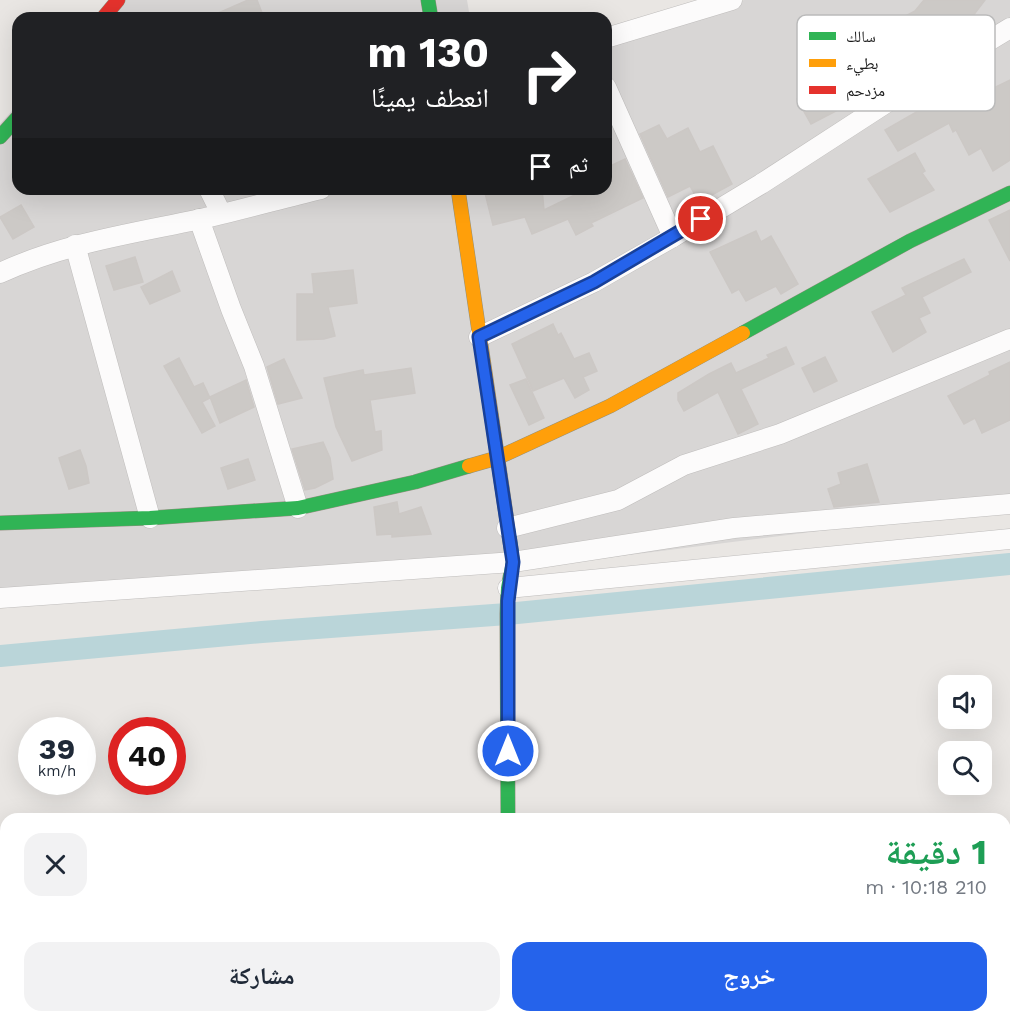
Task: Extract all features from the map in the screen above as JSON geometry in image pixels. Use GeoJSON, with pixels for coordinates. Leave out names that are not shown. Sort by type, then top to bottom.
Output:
{"type":"FeatureCollection","features":[{"type":"Feature","properties":{"kind":"street"},"geometry":{"type":"LineString","coordinates":[[612,36],[732,0]]}},
{"type":"Feature","properties":{"kind":"street"},"geometry":{"type":"LineString","coordinates":[[995,37],[1010,28]]}},
{"type":"Feature","properties":{"kind":"street"},"geometry":{"type":"LineString","coordinates":[[612,100],[673,237]]}},
{"type":"Feature","properties":{"kind":"street"},"geometry":{"type":"LineString","coordinates":[[479,337],[594,282],[673,237],[761,184],[874,111]]}},
{"type":"Feature","properties":{"kind":"street"},"geometry":{"type":"LineString","coordinates":[[0,138],[12,124]]}},
{"type":"Feature","properties":{"kind":"street"},"geometry":{"type":"LineString","coordinates":[[0,523],[150,518],[298,508],[415,482],[497,458],[610,406],[910,241],[1010,193]]}},
{"type":"Feature","properties":{"kind":"street"},"geometry":{"type":"LineString","coordinates":[[211,195],[221,213]]}},
{"type":"Feature","properties":{"kind":"street"},"geometry":{"type":"LineString","coordinates":[[0,273],[26,261],[75,245],[199,219],[296,195]]}},
{"type":"Feature","properties":{"kind":"street"},"geometry":{"type":"LineString","coordinates":[[459,195],[513,562],[508,588],[508,813]]}},
{"type":"Feature","properties":{"kind":"street"},"geometry":{"type":"LineString","coordinates":[[199,219],[254,366],[298,508]]}},
{"type":"Feature","properties":{"kind":"street"},"geometry":{"type":"LineString","coordinates":[[75,245],[150,518]]}},
{"type":"Feature","properties":{"kind":"street"},"geometry":{"type":"LineString","coordinates":[[507,528],[618,500],[684,465],[780,434],[1010,339]]}},
{"type":"Feature","properties":{"kind":"street"},"geometry":{"type":"LineString","coordinates":[[0,598],[513,562],[734,528],[1010,504]]}},
{"type":"Feature","properties":{"kind":"street"},"geometry":{"type":"LineString","coordinates":[[508,588],[1010,539]]}},
{"type":"Feature","properties":{"kind":"shaded area"},"geometry":{"type":"Polygon","coordinates":[[[110,0],[467,0],[469,12],[99,12],[110,0]]]}},
{"type":"Feature","properties":{"kind":"shaded area"},"geometry":{"type":"Polygon","coordinates":[[[744,0],[1010,0],[1010,507],[503,571],[0,607],[0,124],[12,111],[12,195],[612,195],[612,47],[744,0]]]}},
{"type":"Feature","properties":{"kind":"building"},"geometry":{"type":"Polygon","coordinates":[[[248,0],[257,0],[262,12],[221,12],[248,0]]]}},
{"type":"Feature","properties":{"kind":"building"},"geometry":{"type":"Polygon","coordinates":[[[924,0],[985,0],[974,15],[907,15],[915,11],[924,0]]]}},
{"type":"Feature","properties":{"kind":"building"},"geometry":{"type":"Polygon","coordinates":[[[1010,80],[1010,160],[993,171],[981,148],[969,155],[956,130],[953,132],[949,123],[898,151],[885,130],[918,111],[995,111],[995,87],[1010,80]]]}},
{"type":"Feature","properties":{"kind":"building"},"geometry":{"type":"Polygon","coordinates":[[[804,111],[836,111],[811,124],[804,111]]]}},
{"type":"Feature","properties":{"kind":"building"},"geometry":{"type":"Polygon","coordinates":[[[659,125],[667,139],[688,128],[700,152],[713,146],[732,184],[699,202],[690,186],[668,197],[640,134],[659,125]]]}},
{"type":"Feature","properties":{"kind":"building"},"geometry":{"type":"Polygon","coordinates":[[[915,153],[925,171],[922,173],[934,190],[890,212],[868,179],[915,153]]]}},
{"type":"Feature","properties":{"kind":"building"},"geometry":{"type":"Polygon","coordinates":[[[625,159],[643,198],[591,223],[593,226],[576,235],[568,219],[532,234],[525,217],[493,225],[486,195],[543,195],[544,210],[575,195],[612,195],[612,165],[625,159]]]}},
{"type":"Feature","properties":{"kind":"building"},"geometry":{"type":"Polygon","coordinates":[[[21,205],[34,227],[13,239],[0,217],[21,205]]]}},
{"type":"Feature","properties":{"kind":"building"},"geometry":{"type":"Polygon","coordinates":[[[1010,210],[1010,261],[989,220],[1010,210]]]}},
{"type":"Feature","properties":{"kind":"building"},"geometry":{"type":"Polygon","coordinates":[[[756,231],[761,242],[771,236],[798,284],[781,294],[776,286],[746,301],[739,289],[732,293],[710,252],[756,231]]]}},
{"type":"Feature","properties":{"kind":"building"},"geometry":{"type":"Polygon","coordinates":[[[135,257],[143,282],[114,290],[106,266],[135,257]]]}},
{"type":"Feature","properties":{"kind":"building"},"geometry":{"type":"Polygon","coordinates":[[[964,259],[971,272],[922,297],[930,313],[919,318],[926,332],[893,352],[872,312],[906,295],[902,288],[964,259]]]}},
{"type":"Feature","properties":{"kind":"building"},"geometry":{"type":"Polygon","coordinates":[[[353,270],[357,303],[328,307],[335,336],[324,339],[297,340],[297,294],[314,294],[312,274],[353,270]]]}},
{"type":"Feature","properties":{"kind":"building"},"geometry":{"type":"Polygon","coordinates":[[[172,271],[180,291],[150,304],[141,287],[172,271]]]}},
{"type":"Feature","properties":{"kind":"building"},"geometry":{"type":"Polygon","coordinates":[[[553,324],[558,335],[561,333],[574,359],[589,353],[597,371],[583,377],[589,390],[575,398],[564,378],[533,391],[512,344],[553,324]]]}},
{"type":"Feature","properties":{"kind":"building"},"geometry":{"type":"Polygon","coordinates":[[[786,347],[794,364],[741,389],[758,424],[738,434],[718,392],[684,411],[678,400],[678,393],[731,363],[736,373],[769,358],[767,355],[786,347]]]}},
{"type":"Feature","properties":{"kind":"building"},"geometry":{"type":"Polygon","coordinates":[[[825,357],[837,381],[814,392],[802,368],[825,357]]]}},
{"type":"Feature","properties":{"kind":"building"},"geometry":{"type":"Polygon","coordinates":[[[179,358],[194,387],[203,383],[210,398],[202,402],[215,426],[202,433],[164,366],[179,358]]]}},
{"type":"Feature","properties":{"kind":"building"},"geometry":{"type":"Polygon","coordinates":[[[284,359],[302,398],[278,404],[267,367],[284,359]]]}},
{"type":"Feature","properties":{"kind":"building"},"geometry":{"type":"Polygon","coordinates":[[[1010,362],[1010,420],[982,433],[975,418],[964,424],[948,396],[1010,362]]]}},
{"type":"Feature","properties":{"kind":"building"},"geometry":{"type":"Polygon","coordinates":[[[411,368],[415,393],[370,400],[375,432],[381,431],[382,450],[352,461],[336,427],[324,378],[363,370],[364,375],[411,368]]]}},
{"type":"Feature","properties":{"kind":"building"},"geometry":{"type":"Polygon","coordinates":[[[526,379],[544,418],[529,425],[510,385],[526,379]]]}},
{"type":"Feature","properties":{"kind":"building"},"geometry":{"type":"Polygon","coordinates":[[[246,380],[254,407],[220,423],[210,397],[246,380]]]}},
{"type":"Feature","properties":{"kind":"building"},"geometry":{"type":"Polygon","coordinates":[[[323,442],[330,458],[333,479],[305,490],[292,449],[323,442]]]}},
{"type":"Feature","properties":{"kind":"building"},"geometry":{"type":"Polygon","coordinates":[[[80,450],[89,483],[69,489],[59,458],[80,450]]]}},
{"type":"Feature","properties":{"kind":"building"},"geometry":{"type":"Polygon","coordinates":[[[248,459],[255,480],[228,489],[221,468],[248,459]]]}},
{"type":"Feature","properties":{"kind":"building"},"geometry":{"type":"Polygon","coordinates":[[[867,464],[879,502],[834,507],[828,489],[841,484],[838,473],[867,464]]]}},
{"type":"Feature","properties":{"kind":"building"},"geometry":{"type":"Polygon","coordinates":[[[397,502],[399,514],[421,507],[431,534],[392,537],[392,534],[377,535],[374,507],[397,502]]]}},
{"type":"Feature","properties":{"kind":"waterway"},"geometry":{"type":"LineString","coordinates":[[0,656],[262,632],[507,614],[1010,564]]}},
{"type":"Feature","properties":{"kind":"traffic: fast"},"geometry":{"type":"LineString","coordinates":[[428,0],[430,12]]}},
{"type":"Feature","properties":{"kind":"traffic: fast"},"geometry":{"type":"LineString","coordinates":[[0,137],[12,124]]}},
{"type":"Feature","properties":{"kind":"traffic: fast"},"geometry":{"type":"LineString","coordinates":[[743,333],[910,241],[1010,193]]}},
{"type":"Feature","properties":{"kind":"traffic: fast"},"geometry":{"type":"LineString","coordinates":[[0,523],[150,518],[298,508],[415,482],[469,466]]}},
{"type":"Feature","properties":{"kind":"traffic: fast"},"geometry":{"type":"LineString","coordinates":[[508,528],[513,562],[508,588],[507,614],[508,813]]}},
{"type":"Feature","properties":{"kind":"traffic: slow"},"geometry":{"type":"LineString","coordinates":[[459,195],[508,528]]}},
{"type":"Feature","properties":{"kind":"traffic: slow"},"geometry":{"type":"LineString","coordinates":[[469,466],[497,458],[610,406],[743,333]]}},
{"type":"Feature","properties":{"kind":"traffic: jam"},"geometry":{"type":"LineString","coordinates":[[108,12],[118,0]]}},
{"type":"Feature","properties":{"kind":"route"},"geometry":{"type":"LineString","coordinates":[[508,751],[508,588],[513,562],[479,337],[594,282],[701,219]]}}]}
